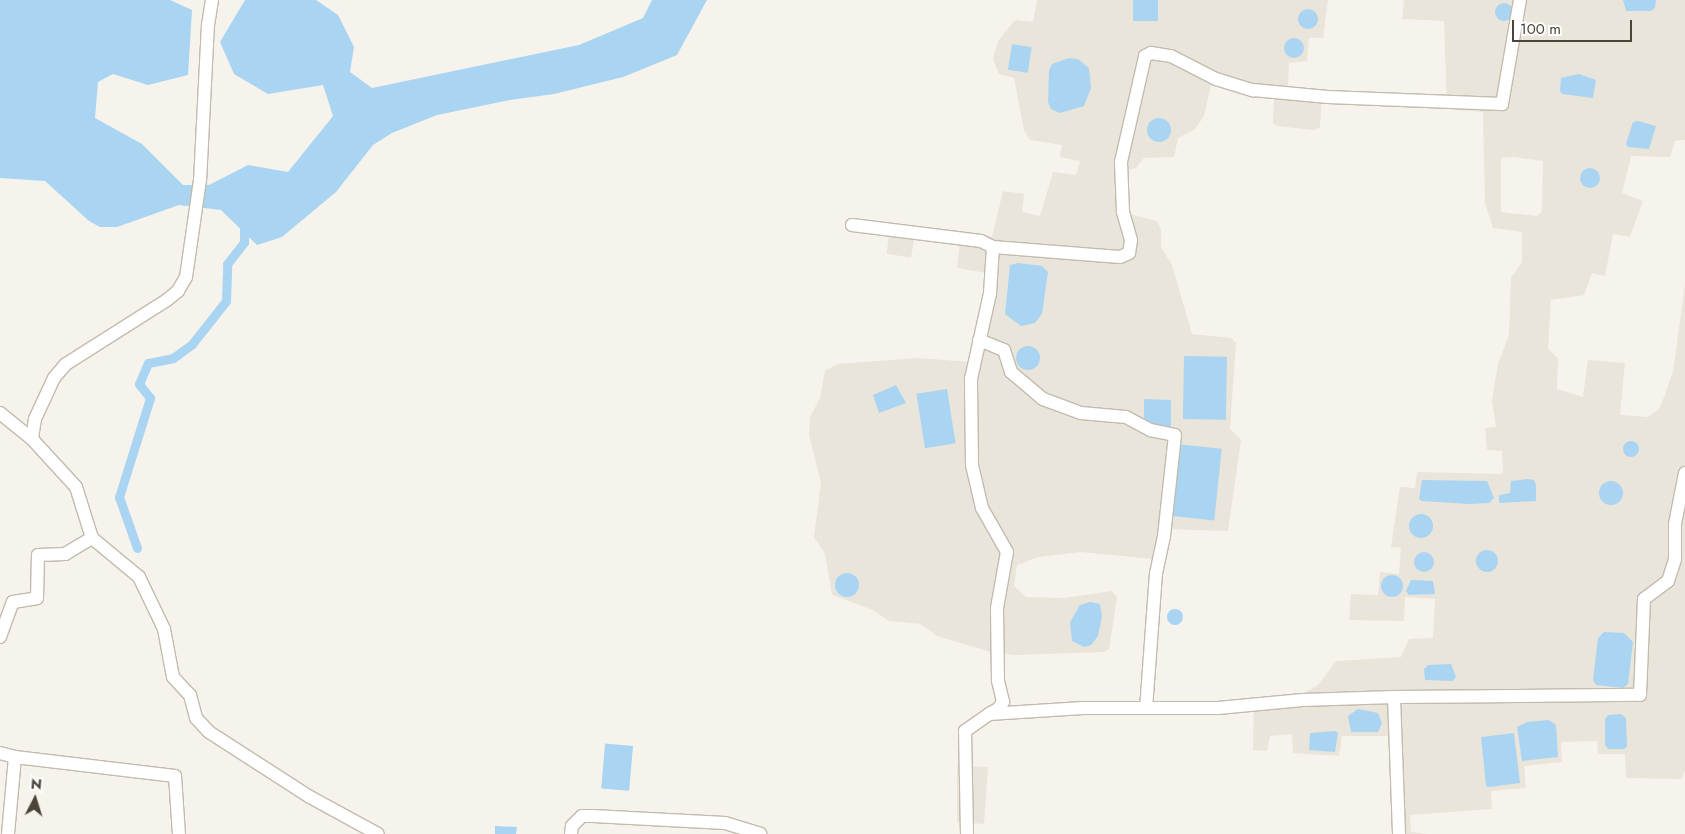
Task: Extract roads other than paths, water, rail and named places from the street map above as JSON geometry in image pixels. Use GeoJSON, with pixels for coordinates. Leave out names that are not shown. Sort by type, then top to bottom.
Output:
{"type":"FeatureCollection","features":[{"type":"Feature","properties":{"kind":"street"},"geometry":{"type":"LineString","coordinates":[[32,439],[35,419],[54,378],[66,364],[178,291],[186,277],[200,180],[208,24],[212,0]]}},
{"type":"Feature","properties":{"kind":"street"},"geometry":{"type":"LineString","coordinates":[[852,225],[981,242],[993,247],[1120,257],[1129,253],[1131,232],[1123,212],[1121,162],[1144,59],[1151,53],[1170,56],[1216,79],[1253,90],[1328,98],[1502,104],[1520,0]]}},
{"type":"Feature","properties":{"kind":"street"},"geometry":{"type":"LineString","coordinates":[[967,834],[965,731],[988,714],[998,710],[1003,702],[998,681],[997,608],[1007,552],[982,508],[972,465],[971,379],[990,293],[993,247]]}},
{"type":"Feature","properties":{"kind":"street"},"geometry":{"type":"LineString","coordinates":[[980,340],[1004,350],[1011,372],[1043,399],[1081,413],[1126,418],[1150,430],[1175,435],[1164,536],[1156,573],[1146,708]]}},
{"type":"Feature","properties":{"kind":"street"},"geometry":{"type":"LineString","coordinates":[[0,413],[32,439],[76,487],[92,538],[139,576],[164,629],[173,677],[190,695],[196,718],[209,732],[310,796],[378,834]]}},
{"type":"Feature","properties":{"kind":"street"},"geometry":{"type":"LineString","coordinates":[[988,714],[1083,708],[1218,708],[1304,700],[1394,697],[1640,695],[1644,599],[1668,581],[1675,559],[1675,524],[1685,473]]}},
{"type":"Feature","properties":{"kind":"street"},"geometry":{"type":"LineString","coordinates":[[0,637],[13,602],[37,598],[38,555],[65,554],[92,538]]}},
{"type":"Feature","properties":{"kind":"street"},"geometry":{"type":"LineString","coordinates":[[1394,697],[1399,834]]}},
{"type":"Feature","properties":{"kind":"street"},"geometry":{"type":"LineString","coordinates":[[0,753],[15,757],[175,776],[179,834]]}},
{"type":"Feature","properties":{"kind":"street"},"geometry":{"type":"LineString","coordinates":[[8,834],[15,757]]}},
{"type":"Feature","properties":{"kind":"street"},"geometry":{"type":"LineString","coordinates":[[571,834],[572,826],[582,816],[593,816],[725,823],[760,834]]}},
{"type":"Feature","properties":{"kind":"water"},"geometry":{"type":"Polygon","coordinates":[[[0,0],[170,0],[192,10],[188,75],[148,85],[113,74],[98,82],[95,118],[142,144],[183,185],[209,185],[248,165],[288,172],[333,116],[323,85],[268,94],[234,74],[220,42],[245,0],[316,0],[338,15],[354,47],[350,72],[372,88],[579,45],[643,18],[652,0],[707,0],[677,55],[623,77],[554,94],[510,100],[437,115],[392,133],[373,145],[336,192],[282,237],[257,245],[221,210],[179,205],[117,227],[100,227],[89,221],[45,181],[0,178],[0,0]]]}},
{"type":"Feature","properties":{"kind":"water"},"geometry":{"type":"Polygon","coordinates":[[[1133,0],[1158,0],[1158,21],[1133,21],[1133,0]]]}},
{"type":"Feature","properties":{"kind":"water"},"geometry":{"type":"Polygon","coordinates":[[[1623,0],[1656,0],[1655,8],[1651,11],[1626,11],[1623,0]]]}},
{"type":"Feature","properties":{"kind":"water"},"geometry":{"type":"Polygon","coordinates":[[[1500,3],[1508,3],[1513,8],[1511,19],[1500,21],[1495,16],[1495,8],[1500,3]]]}},
{"type":"Feature","properties":{"kind":"water"},"geometry":{"type":"Polygon","coordinates":[[[1308,9],[1315,12],[1318,19],[1315,26],[1308,29],[1301,26],[1298,19],[1301,12],[1308,9]]]}},
{"type":"Feature","properties":{"kind":"water"},"geometry":{"type":"Polygon","coordinates":[[[1290,38],[1298,38],[1304,44],[1304,52],[1298,58],[1290,58],[1284,52],[1284,44],[1290,38]]]}},
{"type":"Feature","properties":{"kind":"water"},"geometry":{"type":"Polygon","coordinates":[[[1012,44],[1032,47],[1028,73],[1008,70],[1012,44]]]}},
{"type":"Feature","properties":{"kind":"water"},"geometry":{"type":"Polygon","coordinates":[[[1069,58],[1078,59],[1089,68],[1091,88],[1084,106],[1060,113],[1051,109],[1048,102],[1049,70],[1052,64],[1069,58]]]}},
{"type":"Feature","properties":{"kind":"water"},"geometry":{"type":"Polygon","coordinates":[[[1579,74],[1596,80],[1593,98],[1562,94],[1560,91],[1561,78],[1579,74]]]}},
{"type":"Feature","properties":{"kind":"water"},"geometry":{"type":"Polygon","coordinates":[[[1159,118],[1167,122],[1171,130],[1167,138],[1159,142],[1151,138],[1147,130],[1151,122],[1159,118]]]}},
{"type":"Feature","properties":{"kind":"water"},"geometry":{"type":"Polygon","coordinates":[[[1638,121],[1656,126],[1649,149],[1628,147],[1626,144],[1633,122],[1638,121]]]}},
{"type":"Feature","properties":{"kind":"water"},"geometry":{"type":"Polygon","coordinates":[[[1590,168],[1597,171],[1600,178],[1597,185],[1590,188],[1583,185],[1580,178],[1583,171],[1590,168]]]}},
{"type":"Feature","properties":{"kind":"water"},"geometry":{"type":"Polygon","coordinates":[[[1018,263],[1042,266],[1048,272],[1042,314],[1035,323],[1021,326],[1005,314],[1010,265],[1018,263]]]}},
{"type":"Feature","properties":{"kind":"water"},"geometry":{"type":"Polygon","coordinates":[[[1028,346],[1037,349],[1040,358],[1037,367],[1028,370],[1019,367],[1016,358],[1019,349],[1028,346]]]}},
{"type":"Feature","properties":{"kind":"water"},"geometry":{"type":"Polygon","coordinates":[[[1184,356],[1227,357],[1226,420],[1183,419],[1184,356]]]}},
{"type":"Feature","properties":{"kind":"water"},"geometry":{"type":"Polygon","coordinates":[[[896,385],[906,403],[879,413],[873,395],[896,385]]]}},
{"type":"Feature","properties":{"kind":"water"},"geometry":{"type":"Polygon","coordinates":[[[947,389],[956,443],[925,448],[916,394],[947,389]]]}},
{"type":"Feature","properties":{"kind":"water"},"geometry":{"type":"Polygon","coordinates":[[[1144,399],[1171,400],[1171,429],[1144,420],[1144,399]]]}},
{"type":"Feature","properties":{"kind":"water"},"geometry":{"type":"Polygon","coordinates":[[[1628,441],[1634,441],[1639,446],[1637,455],[1628,457],[1623,452],[1623,446],[1628,441]]]}},
{"type":"Feature","properties":{"kind":"water"},"geometry":{"type":"Polygon","coordinates":[[[1176,444],[1222,449],[1214,520],[1168,516],[1176,444]]]}},
{"type":"Feature","properties":{"kind":"water"},"geometry":{"type":"Polygon","coordinates":[[[1422,480],[1487,481],[1494,498],[1489,503],[1469,504],[1422,501],[1419,499],[1422,480]]]}},
{"type":"Feature","properties":{"kind":"water"},"geometry":{"type":"Polygon","coordinates":[[[1534,480],[1536,485],[1536,501],[1499,503],[1499,495],[1510,493],[1511,481],[1534,480]]]}},
{"type":"Feature","properties":{"kind":"water"},"geometry":{"type":"Polygon","coordinates":[[[1606,481],[1616,481],[1623,488],[1623,498],[1616,505],[1606,505],[1599,498],[1599,488],[1606,481]]]}},
{"type":"Feature","properties":{"kind":"water"},"geometry":{"type":"Polygon","coordinates":[[[1421,514],[1426,515],[1432,521],[1432,531],[1426,537],[1421,538],[1416,537],[1410,531],[1409,526],[1410,521],[1416,515],[1421,514]]]}},
{"type":"Feature","properties":{"kind":"water"},"geometry":{"type":"Polygon","coordinates":[[[1487,550],[1495,553],[1498,561],[1495,569],[1487,572],[1479,569],[1476,561],[1479,553],[1487,550]]]}},
{"type":"Feature","properties":{"kind":"water"},"geometry":{"type":"Polygon","coordinates":[[[1420,552],[1428,552],[1434,558],[1434,566],[1428,572],[1420,572],[1414,566],[1414,558],[1420,552]]]}},
{"type":"Feature","properties":{"kind":"water"},"geometry":{"type":"Polygon","coordinates":[[[847,573],[852,574],[858,580],[858,590],[852,596],[847,597],[842,596],[836,590],[835,585],[836,580],[842,574],[847,573]]]}},
{"type":"Feature","properties":{"kind":"water"},"geometry":{"type":"Polygon","coordinates":[[[1392,575],[1400,578],[1403,586],[1400,594],[1392,597],[1384,594],[1381,586],[1384,578],[1392,575]]]}},
{"type":"Feature","properties":{"kind":"water"},"geometry":{"type":"Polygon","coordinates":[[[1411,580],[1433,581],[1435,594],[1409,595],[1406,591],[1411,580]]]}},
{"type":"Feature","properties":{"kind":"water"},"geometry":{"type":"Polygon","coordinates":[[[1090,602],[1100,604],[1102,616],[1098,636],[1091,645],[1084,647],[1072,641],[1070,622],[1080,605],[1090,602]]]}},
{"type":"Feature","properties":{"kind":"water"},"geometry":{"type":"Polygon","coordinates":[[[1172,609],[1178,609],[1183,614],[1181,623],[1172,625],[1167,620],[1167,614],[1172,609]]]}},
{"type":"Feature","properties":{"kind":"water"},"geometry":{"type":"Polygon","coordinates":[[[1604,632],[1624,633],[1633,642],[1628,684],[1623,688],[1596,685],[1593,680],[1598,638],[1604,632]]]}},
{"type":"Feature","properties":{"kind":"water"},"geometry":{"type":"Polygon","coordinates":[[[1451,664],[1456,677],[1453,681],[1425,680],[1424,669],[1428,665],[1451,664]]]}},
{"type":"Feature","properties":{"kind":"water"},"geometry":{"type":"Polygon","coordinates":[[[1358,709],[1378,713],[1382,723],[1378,732],[1351,732],[1348,716],[1358,709]]]}},
{"type":"Feature","properties":{"kind":"water"},"geometry":{"type":"Polygon","coordinates":[[[1621,714],[1626,718],[1627,746],[1624,749],[1608,749],[1605,745],[1605,719],[1608,715],[1621,714]]]}},
{"type":"Feature","properties":{"kind":"water"},"geometry":{"type":"Polygon","coordinates":[[[1549,720],[1556,725],[1558,757],[1522,761],[1517,727],[1527,722],[1549,720]]]}},
{"type":"Feature","properties":{"kind":"water"},"geometry":{"type":"Polygon","coordinates":[[[1335,731],[1338,733],[1335,752],[1309,750],[1310,733],[1335,731]]]}},
{"type":"Feature","properties":{"kind":"water"},"geometry":{"type":"Polygon","coordinates":[[[1514,733],[1520,783],[1486,786],[1481,737],[1514,733]]]}},
{"type":"Feature","properties":{"kind":"water"},"geometry":{"type":"Polygon","coordinates":[[[605,744],[633,746],[629,791],[601,788],[605,744]]]}},
{"type":"Feature","properties":{"kind":"water"},"geometry":{"type":"Polygon","coordinates":[[[495,826],[517,827],[516,834],[495,834],[495,826]]]}},
{"type":"Feature","properties":{"kind":"waterway"},"geometry":{"type":"LineString","coordinates":[[137,548],[119,497],[150,398],[139,384],[148,363],[173,358],[192,344],[226,301],[227,264],[244,242],[244,222]]}}]}
